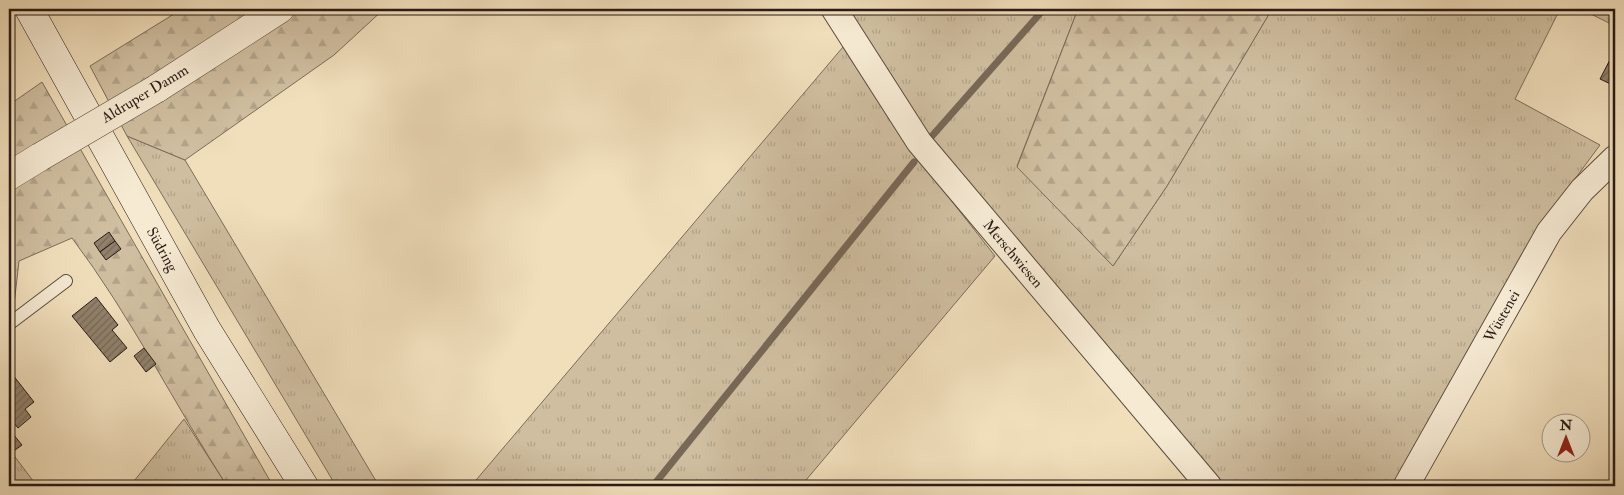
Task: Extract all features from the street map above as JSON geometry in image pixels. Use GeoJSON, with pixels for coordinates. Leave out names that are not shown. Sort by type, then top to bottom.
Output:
{"type":"FeatureCollection","features":[{"type":"Feature","properties":{"kind":"main road","name":"Südring"},"geometry":{"type":"LineString","coordinates":[[28,9],[207,330],[304,486]]}},
{"type":"Feature","properties":{"kind":"main road","name":"Aldruper Damm"},"geometry":{"type":"LineString","coordinates":[[9,176],[156,89],[280,9]]}},
{"type":"Feature","properties":{"kind":"street","name":"Merschwiesen"},"geometry":{"type":"LineString","coordinates":[[834,9],[919,142],[1209,486]]}},
{"type":"Feature","properties":{"kind":"street","name":"Wüstenei"},"geometry":{"type":"LineString","coordinates":[[1406,486],[1549,232],[1582,190],[1615,158]]}},
{"type":"Feature","properties":{"kind":"lane"},"geometry":{"type":"LineString","coordinates":[[9,324],[66,281]]}},
{"type":"Feature","properties":{"kind":"green space"},"geometry":{"type":"Polygon","coordinates":[[[182,9],[384,9],[334,55],[185,160],[127,136],[90,66],[182,9]]]}},
{"type":"Feature","properties":{"kind":"green space"},"geometry":{"type":"Polygon","coordinates":[[[849,9],[1078,9],[1017,166],[1113,266],[1167,186],[1272,9],[1560,9],[1515,99],[1600,145],[1547,217],[1395,486],[1223,486],[920,124],[849,9]]]}},
{"type":"Feature","properties":{"kind":"green space"},"geometry":{"type":"Polygon","coordinates":[[[1078,9],[1272,9],[1167,186],[1113,266],[1017,167],[1078,9]]]}},
{"type":"Feature","properties":{"kind":"green space"},"geometry":{"type":"Polygon","coordinates":[[[1581,9],[1615,9],[1615,26],[1581,9]]]}},
{"type":"Feature","properties":{"kind":"green space"},"geometry":{"type":"Polygon","coordinates":[[[843,47],[902,138],[995,256],[801,486],[471,486],[843,47]]]}},
{"type":"Feature","properties":{"kind":"green space"},"geometry":{"type":"Polygon","coordinates":[[[42,82],[273,486],[227,486],[133,329],[72,238],[19,261],[14,305],[9,309],[9,105],[42,82]]]}},
{"type":"Feature","properties":{"kind":"green space"},"geometry":{"type":"Polygon","coordinates":[[[127,136],[185,160],[379,486],[336,486],[127,136]]]}},
{"type":"Feature","properties":{"kind":"green space"},"geometry":{"type":"Polygon","coordinates":[[[184,419],[227,486],[130,486],[184,419]]]}},
{"type":"Feature","properties":{"kind":"green space"},"geometry":{"type":"Polygon","coordinates":[[[9,449],[37,486],[9,486],[9,449]]]}},
{"type":"Feature","properties":{"kind":"building"},"geometry":{"type":"Polygon","coordinates":[[[1615,50],[1615,86],[1600,79],[1615,50]]]}},
{"type":"Feature","properties":{"kind":"building"},"geometry":{"type":"Polygon","coordinates":[[[109,232],[115,241],[100,252],[94,243],[109,232]]]}},
{"type":"Feature","properties":{"kind":"building"},"geometry":{"type":"Polygon","coordinates":[[[115,241],[121,249],[106,260],[100,252],[115,241]]]}},
{"type":"Feature","properties":{"kind":"building"},"geometry":{"type":"Polygon","coordinates":[[[96,297],[118,325],[112,330],[127,348],[110,362],[72,316],[96,297]]]}},
{"type":"Feature","properties":{"kind":"building"},"geometry":{"type":"Polygon","coordinates":[[[144,348],[156,364],[146,372],[134,356],[144,348]]]}},
{"type":"Feature","properties":{"kind":"building"},"geometry":{"type":"Polygon","coordinates":[[[9,370],[34,402],[25,409],[31,417],[18,428],[9,417],[9,370]]]}},
{"type":"Feature","properties":{"kind":"building"},"geometry":{"type":"Polygon","coordinates":[[[9,429],[22,445],[11,453],[9,450],[9,429]]]}},
{"type":"Feature","properties":{"kind":"waterway"},"geometry":{"type":"LineString","coordinates":[[932,136],[1044,9]]}},
{"type":"Feature","properties":{"kind":"waterway"},"geometry":{"type":"LineString","coordinates":[[653,486],[914,162]]}}]}
